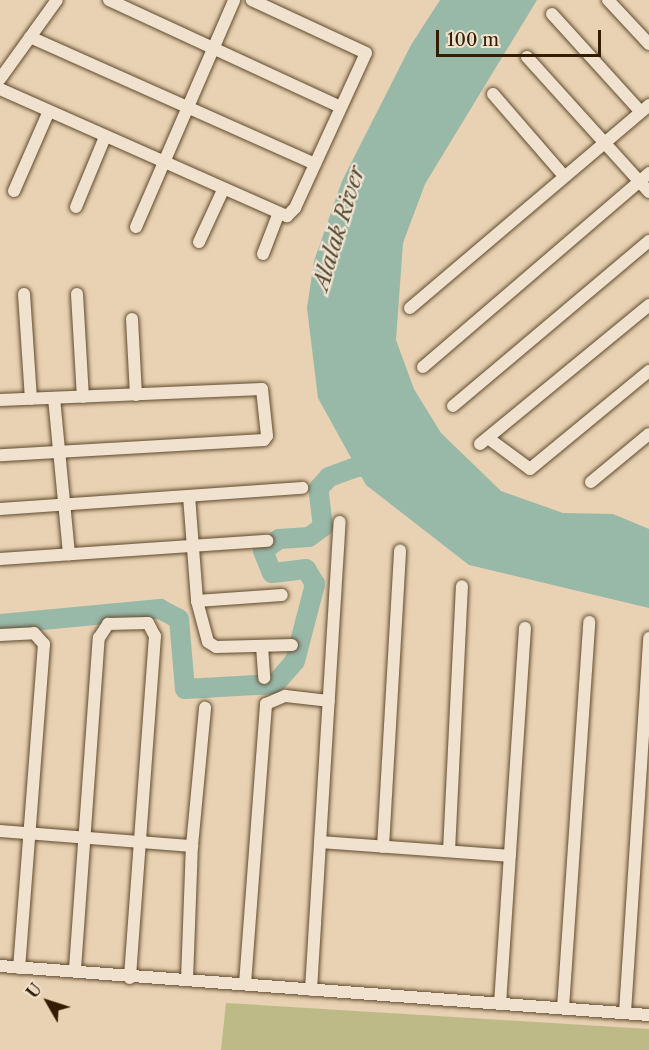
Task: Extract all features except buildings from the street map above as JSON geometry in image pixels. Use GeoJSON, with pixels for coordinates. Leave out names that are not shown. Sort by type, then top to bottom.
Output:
{"type":"FeatureCollection","features":[{"type":"Feature","properties":{"kind":"street"},"geometry":{"type":"LineString","coordinates":[[0,79],[57,0]]}},
{"type":"Feature","properties":{"kind":"street"},"geometry":{"type":"LineString","coordinates":[[109,0],[341,107]]}},
{"type":"Feature","properties":{"kind":"street"},"geometry":{"type":"LineString","coordinates":[[136,227],[162,162],[234,0]]}},
{"type":"Feature","properties":{"kind":"street"},"geometry":{"type":"LineString","coordinates":[[0,89],[48,113],[278,215],[287,216],[295,208],[365,57],[364,49],[252,0]]}},
{"type":"Feature","properties":{"kind":"street"},"geometry":{"type":"LineString","coordinates":[[608,0],[649,44]]}},
{"type":"Feature","properties":{"kind":"street"},"geometry":{"type":"LineString","coordinates":[[410,308],[645,109],[552,14]]}},
{"type":"Feature","properties":{"kind":"street"},"geometry":{"type":"LineString","coordinates":[[30,37],[315,164]]}},
{"type":"Feature","properties":{"kind":"street"},"geometry":{"type":"LineString","coordinates":[[526,57],[604,143],[644,177],[649,192]]}},
{"type":"Feature","properties":{"kind":"street"},"geometry":{"type":"LineString","coordinates":[[493,94],[564,176]]}},
{"type":"Feature","properties":{"kind":"street"},"geometry":{"type":"LineString","coordinates":[[15,191],[48,113]]}},
{"type":"Feature","properties":{"kind":"street"},"geometry":{"type":"LineString","coordinates":[[76,207],[105,137]]}},
{"type":"Feature","properties":{"kind":"street"},"geometry":{"type":"LineString","coordinates":[[423,367],[644,177]]}},
{"type":"Feature","properties":{"kind":"street"},"geometry":{"type":"LineString","coordinates":[[199,242],[223,190]]}},
{"type":"Feature","properties":{"kind":"street"},"geometry":{"type":"LineString","coordinates":[[263,254],[278,215]]}},
{"type":"Feature","properties":{"kind":"street"},"geometry":{"type":"LineString","coordinates":[[453,406],[649,241]]}},
{"type":"Feature","properties":{"kind":"street"},"geometry":{"type":"LineString","coordinates":[[24,294],[31,399]]}},
{"type":"Feature","properties":{"kind":"street"},"geometry":{"type":"LineString","coordinates":[[77,294],[83,397]]}},
{"type":"Feature","properties":{"kind":"street"},"geometry":{"type":"LineString","coordinates":[[649,305],[484,441],[530,470],[649,371]]}},
{"type":"Feature","properties":{"kind":"street"},"geometry":{"type":"LineString","coordinates":[[132,319],[136,395]]}},
{"type":"Feature","properties":{"kind":"street"},"geometry":{"type":"LineString","coordinates":[[0,400],[262,389],[267,438],[0,455]]}},
{"type":"Feature","properties":{"kind":"street"},"geometry":{"type":"LineString","coordinates":[[54,398],[67,504],[69,554]]}},
{"type":"Feature","properties":{"kind":"street"},"geometry":{"type":"LineString","coordinates":[[591,482],[649,434]]}},
{"type":"Feature","properties":{"kind":"street"},"geometry":{"type":"LineString","coordinates":[[0,509],[302,488]]}},
{"type":"Feature","properties":{"kind":"street"},"geometry":{"type":"LineString","coordinates":[[189,496],[190,548],[197,602],[211,645],[292,645]]}},
{"type":"Feature","properties":{"kind":"street"},"geometry":{"type":"LineString","coordinates":[[311,990],[340,522]]}},
{"type":"Feature","properties":{"kind":"street"},"geometry":{"type":"LineString","coordinates":[[0,559],[190,548],[267,541]]}},
{"type":"Feature","properties":{"kind":"street"},"geometry":{"type":"LineString","coordinates":[[383,847],[400,550]]}},
{"type":"Feature","properties":{"kind":"street"},"geometry":{"type":"LineString","coordinates":[[449,851],[462,586]]}},
{"type":"Feature","properties":{"kind":"street"},"geometry":{"type":"LineString","coordinates":[[197,602],[282,595]]}},
{"type":"Feature","properties":{"kind":"street"},"geometry":{"type":"LineString","coordinates":[[563,1008],[589,622]]}},
{"type":"Feature","properties":{"kind":"street"},"geometry":{"type":"LineString","coordinates":[[75,969],[99,638],[108,624],[148,623],[155,636],[130,978]]}},
{"type":"Feature","properties":{"kind":"street"},"geometry":{"type":"LineString","coordinates":[[500,1004],[525,628]]}},
{"type":"Feature","properties":{"kind":"street"},"geometry":{"type":"LineString","coordinates":[[0,635],[34,633],[44,640],[27,833],[19,968]]}},
{"type":"Feature","properties":{"kind":"street"},"geometry":{"type":"LineString","coordinates":[[625,1013],[649,638]]}},
{"type":"Feature","properties":{"kind":"street"},"geometry":{"type":"LineString","coordinates":[[262,646],[264,678]]}},
{"type":"Feature","properties":{"kind":"street"},"geometry":{"type":"LineString","coordinates":[[245,984],[266,704],[285,696],[329,701]]}},
{"type":"Feature","properties":{"kind":"street"},"geometry":{"type":"LineString","coordinates":[[187,980],[192,846],[205,708]]}},
{"type":"Feature","properties":{"kind":"street"},"geometry":{"type":"LineString","coordinates":[[0,831],[141,840],[192,846]]}},
{"type":"Feature","properties":{"kind":"street"},"geometry":{"type":"LineString","coordinates":[[320,842],[509,856]]}},
{"type":"Feature","properties":{"kind":"street"},"geometry":{"type":"LineString","coordinates":[[0,966],[75,969],[130,978],[245,984],[649,1015]]}},
{"type":"Feature","properties":{"kind":"shaded area"},"geometry":{"type":"Polygon","coordinates":[[[226,1003],[649,1029],[649,1050],[221,1050],[226,1003]]]}},
{"type":"Feature","properties":{"kind":"water","name":"Alalak River"},"geometry":{"type":"Polygon","coordinates":[[[440,0],[537,0],[425,184],[403,243],[396,340],[414,389],[441,433],[501,491],[563,513],[613,514],[649,529],[649,608],[469,565],[366,485],[318,398],[307,308],[314,261],[342,181],[411,45],[440,0]]]}},
{"type":"Feature","properties":{"kind":"waterway"},"geometry":{"type":"LineString","coordinates":[[0,624],[160,609],[179,619],[185,689],[275,684],[295,661],[315,584],[306,569],[272,573],[263,551],[279,539],[309,537],[323,527],[318,489],[329,477],[357,467],[382,466]]}}]}
